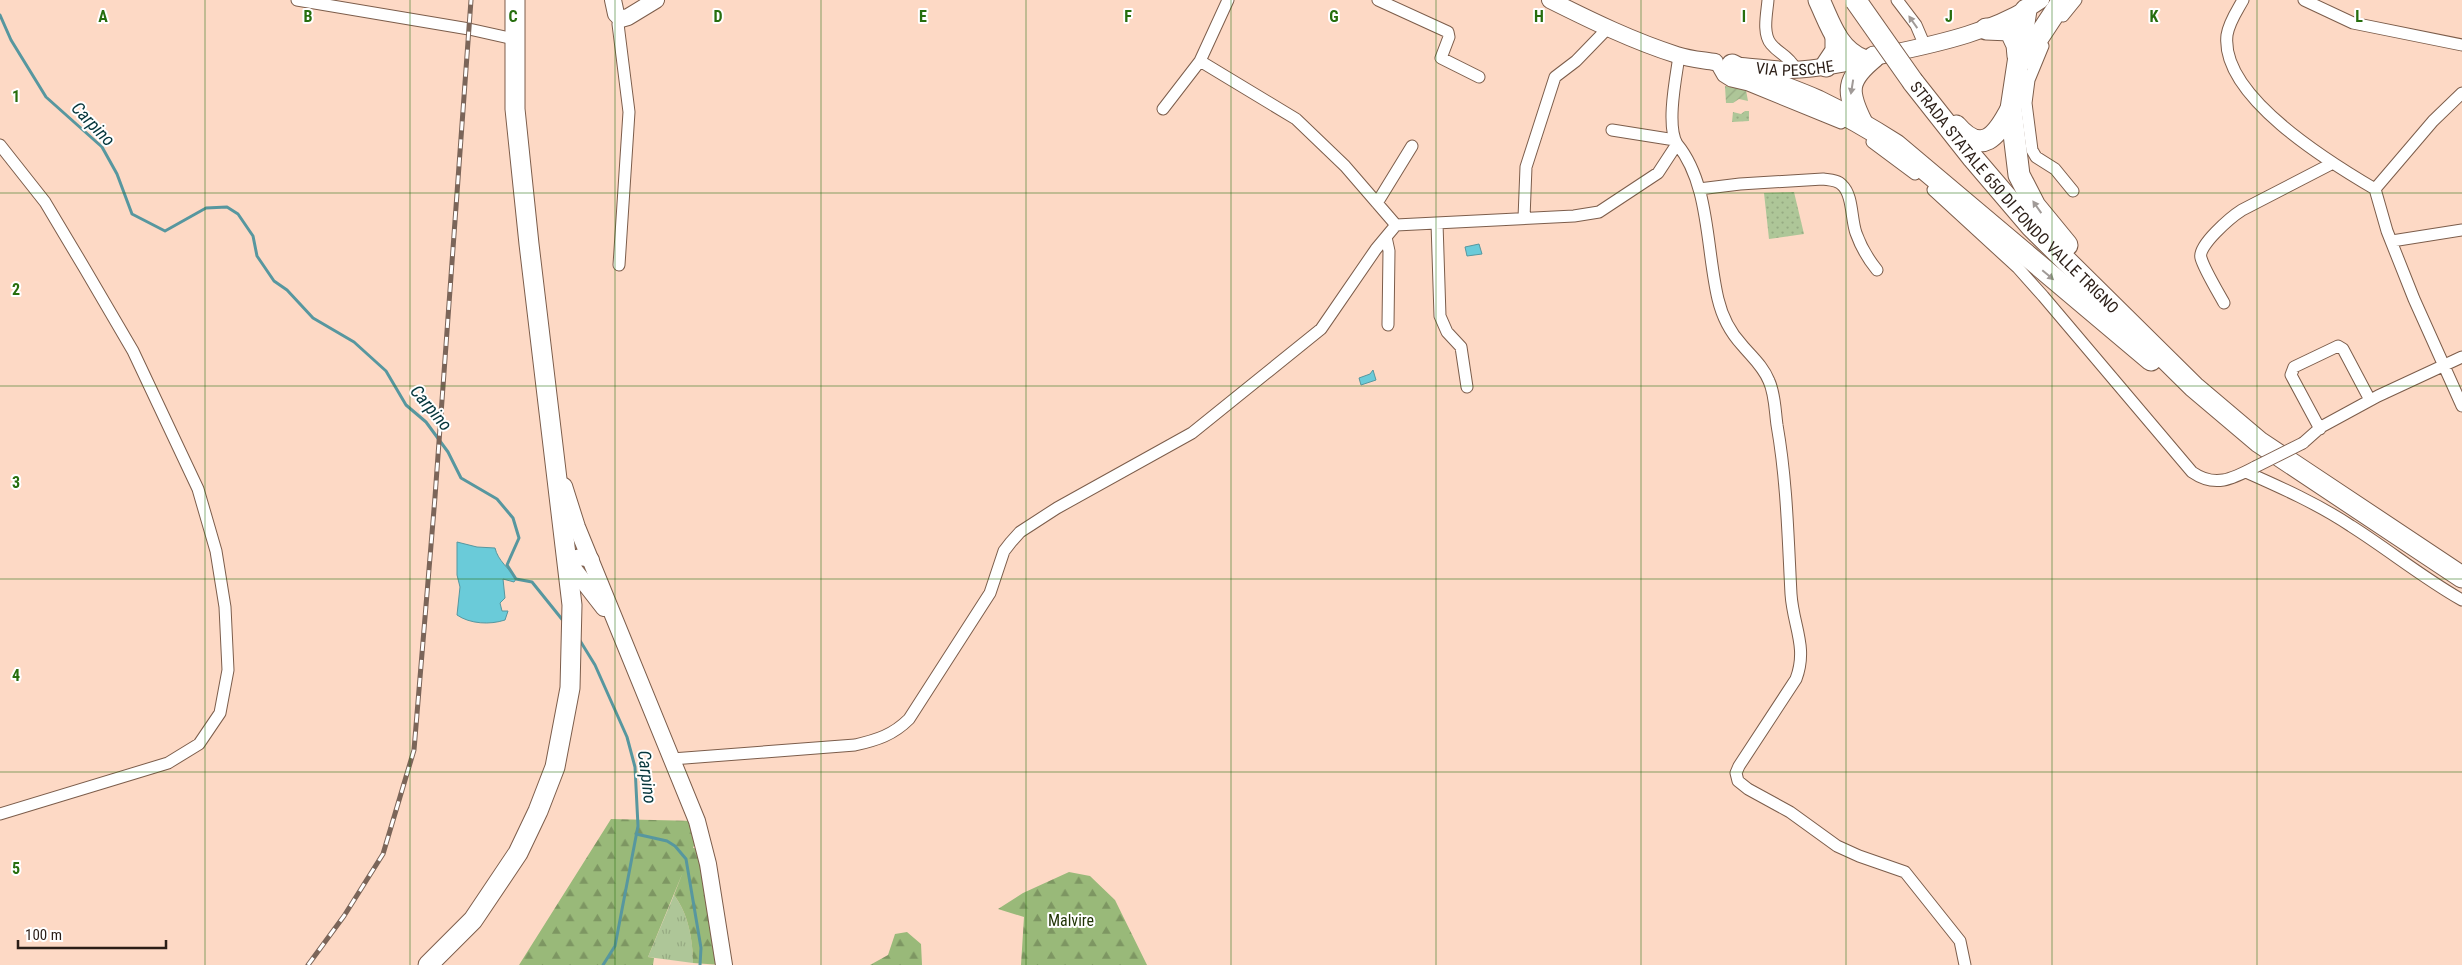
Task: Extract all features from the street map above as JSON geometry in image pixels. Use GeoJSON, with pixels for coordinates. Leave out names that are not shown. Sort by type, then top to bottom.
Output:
{"type":"FeatureCollection","features":[{"type":"Feature","properties":{"kind":"highway"},"geometry":{"type":"LineString","coordinates":[[1820,0],[1836,36],[1850,53],[1869,58],[1851,82],[1852,104],[1862,123]]}},
{"type":"Feature","properties":{"kind":"highway","name":"STRADA STATALE 650 DI FONDO VALLE TRIGNO"},"geometry":{"type":"LineString","coordinates":[[1856,0],[1913,82],[1973,158],[2031,226],[2146,340]]}},
{"type":"Feature","properties":{"kind":"highway"},"geometry":{"type":"LineString","coordinates":[[2019,68],[2063,0]]}},
{"type":"Feature","properties":{"kind":"highway"},"geometry":{"type":"LineString","coordinates":[[2032,46],[2036,29],[2034,5]]}},
{"type":"Feature","properties":{"kind":"highway"},"geometry":{"type":"LineString","coordinates":[[1913,82],[1966,138],[1977,142],[1988,139],[2000,130],[2011,109],[2034,5]]}},
{"type":"Feature","properties":{"kind":"highway"},"geometry":{"type":"LineString","coordinates":[[1986,29],[2003,28],[2013,34],[2017,45],[2019,68]]}},
{"type":"Feature","properties":{"kind":"highway"},"geometry":{"type":"LineString","coordinates":[[1826,66],[1836,51],[1836,36]]}},
{"type":"Feature","properties":{"kind":"highway"},"geometry":{"type":"LineString","coordinates":[[1724,64],[1816,100],[1862,123],[1896,145],[2141,354],[2194,388]]}},
{"type":"Feature","properties":{"kind":"highway"},"geometry":{"type":"LineString","coordinates":[[2011,109],[2019,175],[2035,206],[2146,340],[2194,388],[2259,442],[2462,577]]}},
{"type":"Feature","properties":{"kind":"main road"},"geometry":{"type":"LineString","coordinates":[[428,965],[473,920],[518,853],[538,812],[555,767],[570,688],[572,604],[516,119],[515,0]]}},
{"type":"Feature","properties":{"kind":"main road"},"geometry":{"type":"LineString","coordinates":[[613,0],[616,14],[621,19],[628,17],[656,0]]}},
{"type":"Feature","properties":{"kind":"main road","name":"VIA PESCHE"},"geometry":{"type":"LineString","coordinates":[[1550,0],[1607,29],[1679,56],[1724,64],[1796,69],[1826,66],[1925,46],[1986,29],[2034,5]]}},
{"type":"Feature","properties":{"kind":"main road"},"geometry":{"type":"LineString","coordinates":[[554,445],[568,502],[592,560],[618,632],[697,821],[704,849],[724,965]]}},
{"type":"Feature","properties":{"kind":"main road"},"geometry":{"type":"LineString","coordinates":[[568,563],[575,557],[584,557],[592,560]]}},
{"type":"Feature","properties":{"kind":"main road"},"geometry":{"type":"LineString","coordinates":[[568,563],[597,597],[618,632]]}},
{"type":"Feature","properties":{"kind":"main road"},"geometry":{"type":"LineString","coordinates":[[572,604],[579,595],[586,593],[597,597]]}},
{"type":"Feature","properties":{"kind":"street"},"geometry":{"type":"LineString","coordinates":[[297,0],[469,29],[514,39]]}},
{"type":"Feature","properties":{"kind":"street"},"geometry":{"type":"LineString","coordinates":[[1164,109],[1200,60],[1228,0]]}},
{"type":"Feature","properties":{"kind":"street"},"geometry":{"type":"LineString","coordinates":[[1378,0],[1448,32],[1449,37],[1441,58],[1479,77]]}},
{"type":"Feature","properties":{"kind":"street"},"geometry":{"type":"LineString","coordinates":[[1768,0],[1766,33],[1768,39],[1776,48],[1788,56],[1796,69]]}},
{"type":"Feature","properties":{"kind":"street"},"geometry":{"type":"LineString","coordinates":[[1896,0],[1916,25],[1925,46]]}},
{"type":"Feature","properties":{"kind":"street"},"geometry":{"type":"LineString","coordinates":[[2073,191],[2055,169],[2036,157],[2032,150],[2026,103],[2029,80],[2034,64],[2047,39],[2076,0]]}},
{"type":"Feature","properties":{"kind":"street"},"geometry":{"type":"LineString","coordinates":[[2243,0],[2230,24],[2227,35],[2228,49],[2245,87],[2261,108],[2331,164],[2375,189],[2387,231],[2462,406]]}},
{"type":"Feature","properties":{"kind":"street"},"geometry":{"type":"LineString","coordinates":[[2304,0],[2353,23],[2462,46]]}},
{"type":"Feature","properties":{"kind":"street"},"geometry":{"type":"LineString","coordinates":[[619,265],[629,112],[619,36],[618,24],[621,19]]}},
{"type":"Feature","properties":{"kind":"street"},"geometry":{"type":"LineString","coordinates":[[1524,218],[1526,167],[1556,77],[1576,61],[1607,29]]}},
{"type":"Feature","properties":{"kind":"street"},"geometry":{"type":"LineString","coordinates":[[1679,56],[1674,92],[1676,142],[1693,167],[1699,189],[1713,273],[1725,319],[1728,328],[1760,364],[1770,382],[1782,453],[1790,545],[1791,597],[1802,651],[1801,665],[1796,679],[1739,766],[1736,773],[1738,781],[1748,790],[1790,812],[1837,846],[1905,872],[1960,941],[1965,965]]}},
{"type":"Feature","properties":{"kind":"street"},"geometry":{"type":"LineString","coordinates":[[1200,60],[1296,119],[1346,166],[1396,225]]}},
{"type":"Feature","properties":{"kind":"street"},"geometry":{"type":"LineString","coordinates":[[1724,64],[1719,71],[1731,81],[1848,126],[1884,150],[1954,208],[2018,268],[2192,472],[2208,481],[2216,482],[2251,470],[2303,443],[2320,429],[2370,400],[2462,357]]}},
{"type":"Feature","properties":{"kind":"street"},"geometry":{"type":"LineString","coordinates":[[2375,189],[2433,121],[2462,93]]}},
{"type":"Feature","properties":{"kind":"street"},"geometry":{"type":"LineString","coordinates":[[1612,130],[1676,142]]}},
{"type":"Feature","properties":{"kind":"street"},"geometry":{"type":"LineString","coordinates":[[672,759],[855,745],[877,740],[897,731],[909,719],[990,593],[1004,551],[1015,537],[1056,508],[1192,433],[1230,403],[1321,328],[1396,225],[1574,216],[1599,212],[1658,173],[1676,142]]}},
{"type":"Feature","properties":{"kind":"street"},"geometry":{"type":"LineString","coordinates":[[0,145],[46,202],[85,269],[132,351],[198,489],[216,551],[224,597],[228,670],[220,713],[199,744],[168,763],[0,814]]}},
{"type":"Feature","properties":{"kind":"street"},"geometry":{"type":"LineString","coordinates":[[1377,203],[1412,146]]}},
{"type":"Feature","properties":{"kind":"street"},"geometry":{"type":"LineString","coordinates":[[2224,303],[2200,258],[2201,249],[2231,217],[2331,164]]}},
{"type":"Feature","properties":{"kind":"street"},"geometry":{"type":"LineString","coordinates":[[1699,189],[1824,179],[1842,184],[1856,232],[1867,257],[1877,270]]}},
{"type":"Feature","properties":{"kind":"street"},"geometry":{"type":"LineString","coordinates":[[1437,223],[1440,316],[1447,332],[1462,348],[1468,387]]}},
{"type":"Feature","properties":{"kind":"street"},"geometry":{"type":"LineString","coordinates":[[2392,241],[2462,230]]}},
{"type":"Feature","properties":{"kind":"street"},"geometry":{"type":"LineString","coordinates":[[1386,237],[1389,251],[1388,325]]}},
{"type":"Feature","properties":{"kind":"street"},"geometry":{"type":"LineString","coordinates":[[2320,429],[2291,375],[2294,367],[2338,346],[2343,349],[2370,400]]}},
{"type":"Feature","properties":{"kind":"street"},"geometry":{"type":"LineString","coordinates":[[2251,470],[2351,526],[2427,581],[2462,600]]}},
{"type":"Feature","properties":{"kind":"green space"},"geometry":{"type":"Polygon","coordinates":[[[1725,86],[1746,90],[1748,101],[1739,99],[1733,103],[1726,103],[1725,86]]]}},
{"type":"Feature","properties":{"kind":"green space"},"geometry":{"type":"Polygon","coordinates":[[[1749,111],[1749,121],[1732,122],[1733,112],[1741,114],[1749,111]]]}},
{"type":"Feature","properties":{"kind":"green space"},"geometry":{"type":"Polygon","coordinates":[[[1794,192],[1804,234],[1769,239],[1764,193],[1794,192]]]}},
{"type":"Feature","properties":{"kind":"green space"},"geometry":{"type":"Polygon","coordinates":[[[611,819],[696,821],[700,831],[693,848],[704,849],[721,965],[693,963],[689,927],[683,910],[674,895],[683,872],[648,957],[654,958],[653,965],[519,965],[611,819]]]}},
{"type":"Feature","properties":{"kind":"green space","name":"Malvire"},"geometry":{"type":"Polygon","coordinates":[[[1069,872],[1090,876],[1115,900],[1147,965],[1021,965],[1024,917],[998,909],[1023,893],[1069,872]]]}},
{"type":"Feature","properties":{"kind":"green space"},"geometry":{"type":"Polygon","coordinates":[[[674,895],[683,910],[689,927],[693,963],[648,957],[674,895]]]}},
{"type":"Feature","properties":{"kind":"green space"},"geometry":{"type":"Polygon","coordinates":[[[907,932],[921,944],[922,965],[870,965],[888,955],[895,934],[907,932]]]}},
{"type":"Feature","properties":{"kind":"water"},"geometry":{"type":"Polygon","coordinates":[[[1479,244],[1482,254],[1467,256],[1465,247],[1479,244]]]}},
{"type":"Feature","properties":{"kind":"water"},"geometry":{"type":"Polygon","coordinates":[[[1373,370],[1376,380],[1361,385],[1359,378],[1370,374],[1373,370]]]}},
{"type":"Feature","properties":{"kind":"water"},"geometry":{"type":"Polygon","coordinates":[[[457,542],[477,547],[495,548],[501,561],[516,579],[514,582],[503,579],[505,598],[500,603],[502,611],[508,611],[505,620],[493,623],[480,623],[457,615],[460,587],[457,575],[457,542]]]}},
{"type":"Feature","properties":{"kind":"waterway","name":"Carpino"},"geometry":{"type":"LineString","coordinates":[[0,15],[11,40],[46,97],[102,147],[117,174],[132,214],[165,231],[206,208],[227,207],[238,214],[253,236],[257,256],[274,281],[287,290],[313,318],[354,342],[386,371],[406,405],[426,422],[448,452],[461,478],[497,499],[513,518],[519,538],[507,565],[516,579],[532,582],[565,623]]}},
{"type":"Feature","properties":{"kind":"waterway","name":"Carpino"},"geometry":{"type":"LineString","coordinates":[[579,639],[595,665],[627,737],[635,767],[638,826],[615,946],[603,965]]}},
{"type":"Feature","properties":{"kind":"waterway"},"geometry":{"type":"LineString","coordinates":[[636,834],[667,841],[675,846],[686,859],[701,948],[700,965]]}},
{"type":"Feature","properties":{"kind":"railway"},"geometry":{"type":"LineString","coordinates":[[308,965],[344,916],[383,854],[414,750],[435,497],[471,0]]}}]}
